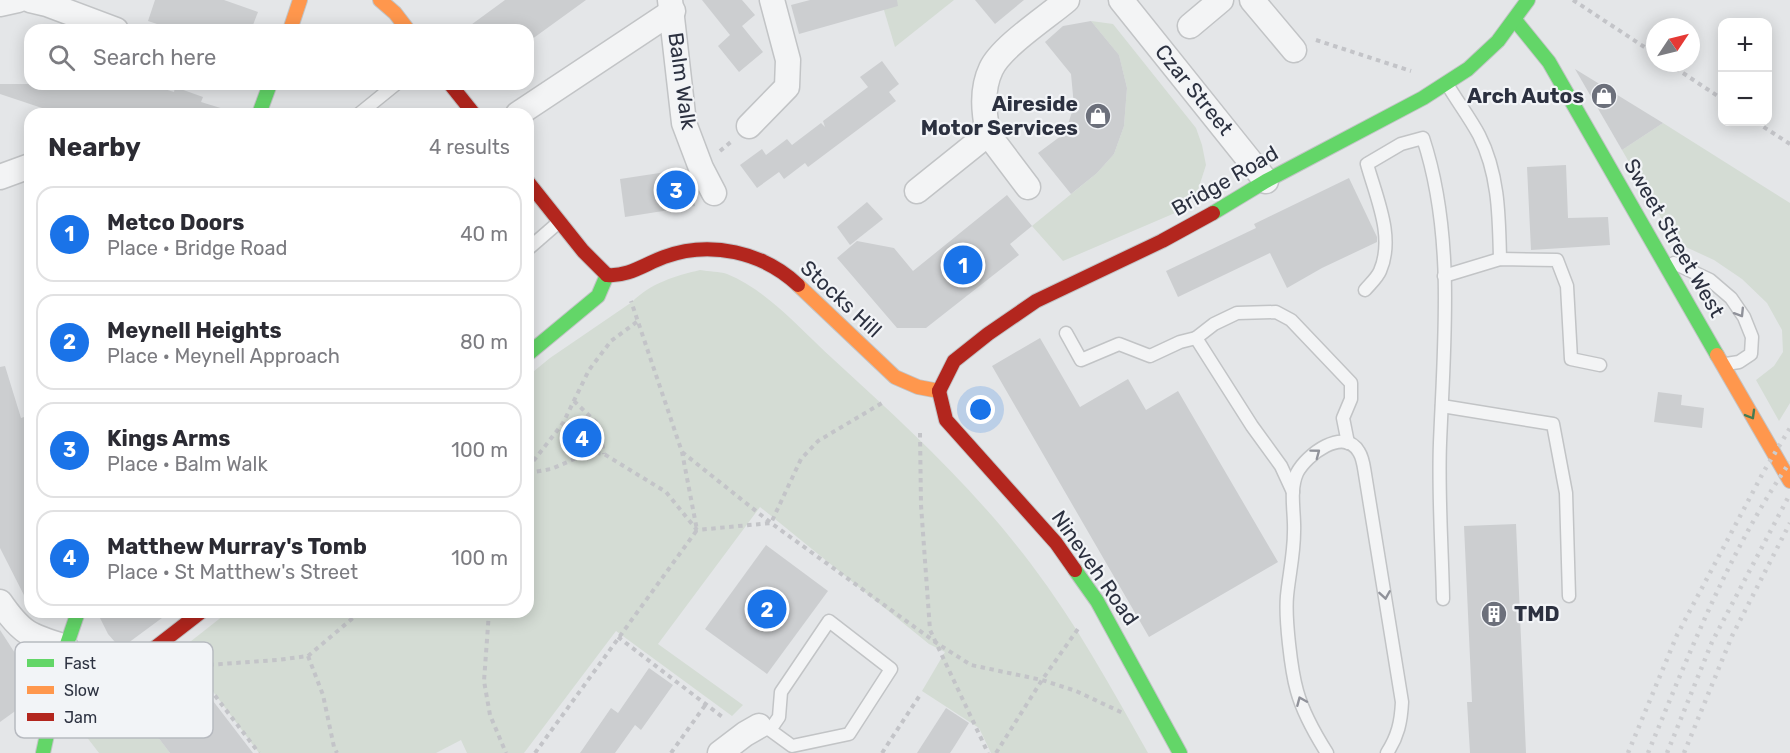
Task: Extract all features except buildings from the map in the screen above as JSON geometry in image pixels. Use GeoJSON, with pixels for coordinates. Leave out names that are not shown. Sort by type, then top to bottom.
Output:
{"type":"FeatureCollection","features":[{"type":"Feature","properties":{"kind":"street"},"geometry":{"type":"LineString","coordinates":[[30,0],[100,24]]}},
{"type":"Feature","properties":{"kind":"street"},"geometry":{"type":"LineString","coordinates":[[292,24],[300,0]]}},
{"type":"Feature","properties":{"kind":"street"},"geometry":{"type":"LineString","coordinates":[[380,0],[403,24]]}},
{"type":"Feature","properties":{"kind":"street"},"geometry":{"type":"LineString","coordinates":[[749,126],[787,87],[788,60],[772,0]]}},
{"type":"Feature","properties":{"kind":"street"},"geometry":{"type":"LineString","coordinates":[[1028,187],[988,134],[984,110],[986,85],[991,68],[1003,52],[1067,0]]}},
{"type":"Feature","properties":{"kind":"street","name":"Czar Street"},"geometry":{"type":"LineString","coordinates":[[1121,0],[1266,181]]}},
{"type":"Feature","properties":{"kind":"street","name":"Czar Street"},"geometry":{"type":"LineString","coordinates":[[1190,26],[1221,0]]}},
{"type":"Feature","properties":{"kind":"street"},"geometry":{"type":"LineString","coordinates":[[1252,0],[1294,50]]}},
{"type":"Feature","properties":{"kind":"street","name":"Bridge Road"},"geometry":{"type":"LineString","coordinates":[[939,391],[954,361],[987,334],[1036,301],[1162,241],[1226,207],[1266,181],[1423,98],[1468,69],[1498,41],[1528,0]]}},
{"type":"Feature","properties":{"kind":"street"},"geometry":{"type":"LineString","coordinates":[[526,108],[671,5]]}},
{"type":"Feature","properties":{"kind":"street","name":"Balm Walk"},"geometry":{"type":"LineString","coordinates":[[671,5],[684,123],[701,168],[714,193]]}},
{"type":"Feature","properties":{"kind":"street","name":"Sweet Street West"},"geometry":{"type":"LineString","coordinates":[[1515,20],[1549,62],[1790,482]]}},
{"type":"Feature","properties":{"kind":"street"},"geometry":{"type":"LineString","coordinates":[[455,90],[469,108]]}},
{"type":"Feature","properties":{"kind":"street"},"geometry":{"type":"LineString","coordinates":[[917,191],[988,134]]}},
{"type":"Feature","properties":{"kind":"street"},"geometry":{"type":"LineString","coordinates":[[0,177],[24,168]]}},
{"type":"Feature","properties":{"kind":"street"},"geometry":{"type":"LineString","coordinates":[[534,189],[583,251],[614,275],[598,296],[534,349]]}},
{"type":"Feature","properties":{"kind":"street","name":"Stocks Hill"},"geometry":{"type":"LineString","coordinates":[[614,275],[666,256],[694,250],[726,250],[755,256],[789,276],[895,376],[918,387],[939,391]]}},
{"type":"Feature","properties":{"kind":"street","name":"Nineveh Road"},"geometry":{"type":"LineString","coordinates":[[939,391],[946,420],[1056,543],[1097,601],[1180,753]]}},
{"type":"Feature","properties":{"kind":"street"},"geometry":{"type":"LineString","coordinates":[[0,602],[14,622],[32,637],[49,642]]}},
{"type":"Feature","properties":{"kind":"street"},"geometry":{"type":"LineString","coordinates":[[68,642],[76,618]]}},
{"type":"Feature","properties":{"kind":"street"},"geometry":{"type":"LineString","coordinates":[[163,642],[193,618]]}},
{"type":"Feature","properties":{"kind":"street"},"geometry":{"type":"LineString","coordinates":[[720,753],[758,730]]}},
{"type":"Feature","properties":{"kind":"street"},"geometry":{"type":"LineString","coordinates":[[43,753],[46,738]]}},
{"type":"Feature","properties":{"kind":"lane"},"geometry":{"type":"LineString","coordinates":[[1446,83],[1479,134],[1491,165],[1499,208],[1500,259]]}},
{"type":"Feature","properties":{"kind":"lane"},"geometry":{"type":"LineString","coordinates":[[366,108],[389,90]]}},
{"type":"Feature","properties":{"kind":"lane"},"geometry":{"type":"LineString","coordinates":[[1365,290],[1380,274],[1385,256],[1386,232],[1367,164],[1401,144],[1423,138],[1434,170],[1443,243],[1446,332],[1440,445],[1443,598]]}},
{"type":"Feature","properties":{"kind":"lane"},"geometry":{"type":"LineString","coordinates":[[534,244],[560,221]]}},
{"type":"Feature","properties":{"kind":"lane"},"geometry":{"type":"LineString","coordinates":[[1660,256],[1710,280],[1731,298],[1744,317],[1752,336],[1751,354],[1739,362],[1721,364]]}},
{"type":"Feature","properties":{"kind":"lane"},"geometry":{"type":"LineString","coordinates":[[1444,276],[1500,259],[1557,260],[1567,286],[1571,359],[1600,365]]}},
{"type":"Feature","properties":{"kind":"lane"},"geometry":{"type":"LineString","coordinates":[[1066,333],[1081,360],[1119,344],[1150,356],[1180,342],[1196,338],[1214,324],[1237,313],[1276,312],[1291,320],[1351,383],[1351,399],[1343,418],[1348,443]]}},
{"type":"Feature","properties":{"kind":"lane"},"geometry":{"type":"LineString","coordinates":[[1196,338],[1252,426],[1281,466],[1293,492]]}},
{"type":"Feature","properties":{"kind":"lane"},"geometry":{"type":"LineString","coordinates":[[1442,406],[1552,424],[1566,493],[1569,596]]}},
{"type":"Feature","properties":{"kind":"lane"},"geometry":{"type":"LineString","coordinates":[[1327,753],[1315,733],[1297,691],[1288,632],[1287,598],[1294,533],[1293,492],[1297,474],[1306,460],[1331,442],[1348,443],[1359,451],[1365,474],[1402,702],[1398,732],[1387,753]]}},
{"type":"Feature","properties":{"kind":"lane"},"geometry":{"type":"LineString","coordinates":[[829,621],[891,669],[849,734],[792,746],[758,730],[779,717],[781,692],[829,621]]}},
{"type":"Feature","properties":{"kind":"path"},"geometry":{"type":"LineString","coordinates":[[1573,0],[1646,48]]}},
{"type":"Feature","properties":{"kind":"path"},"geometry":{"type":"LineString","coordinates":[[1275,27],[1446,83]]}},
{"type":"Feature","properties":{"kind":"path"},"geometry":{"type":"LineString","coordinates":[[1682,72],[1718,96]]}},
{"type":"Feature","properties":{"kind":"path"},"geometry":{"type":"LineString","coordinates":[[701,168],[749,126]]}},
{"type":"Feature","properties":{"kind":"path"},"geometry":{"type":"LineString","coordinates":[[1762,126],[1790,144]]}},
{"type":"Feature","properties":{"kind":"path"},"geometry":{"type":"LineString","coordinates":[[535,753],[697,530],[682,452],[638,321],[614,275]]}},
{"type":"Feature","properties":{"kind":"path"},"geometry":{"type":"LineString","coordinates":[[534,460],[563,423],[589,370],[611,341],[638,321]]}},
{"type":"Feature","properties":{"kind":"path"},"geometry":{"type":"LineString","coordinates":[[771,523],[801,459],[818,441],[886,399]]}},
{"type":"Feature","properties":{"kind":"path"},"geometry":{"type":"LineString","coordinates":[[574,401],[599,424],[604,454]]}},
{"type":"Feature","properties":{"kind":"path"},"geometry":{"type":"LineString","coordinates":[[920,432],[921,505],[930,630],[988,753]]}},
{"type":"Feature","properties":{"kind":"path"},"geometry":{"type":"LineString","coordinates":[[534,472],[551,469],[591,452],[604,454],[666,492],[697,530]]}},
{"type":"Feature","properties":{"kind":"path"},"geometry":{"type":"LineString","coordinates":[[682,452],[771,523],[938,644],[971,665],[1042,680],[1076,692],[1129,716]]}},
{"type":"Feature","properties":{"kind":"path"},"geometry":{"type":"LineString","coordinates":[[697,530],[771,523]]}},
{"type":"Feature","properties":{"kind":"path"},"geometry":{"type":"LineString","coordinates":[[996,753],[1042,680],[1097,601]]}},
{"type":"Feature","properties":{"kind":"path"},"geometry":{"type":"LineString","coordinates":[[213,665],[308,656],[353,618]]}},
{"type":"Feature","properties":{"kind":"path"},"geometry":{"type":"LineString","coordinates":[[489,618],[484,681],[490,715],[506,753]]}},
{"type":"Feature","properties":{"kind":"path"},"geometry":{"type":"LineString","coordinates":[[618,638],[706,704],[758,730]]}},
{"type":"Feature","properties":{"kind":"path"},"geometry":{"type":"LineString","coordinates":[[308,656],[323,695],[334,747],[338,753]]}},
{"type":"Feature","properties":{"kind":"path"},"geometry":{"type":"LineString","coordinates":[[213,692],[259,753]]}},
{"type":"Feature","properties":{"kind":"path"},"geometry":{"type":"LineString","coordinates":[[882,753],[920,694]]}},
{"type":"Feature","properties":{"kind":"path"},"geometry":{"type":"LineString","coordinates":[[671,753],[706,704]]}},
{"type":"Feature","properties":{"kind":"shaded area"},"geometry":{"type":"Polygon","coordinates":[[[881,0],[954,0],[895,47],[881,0]]]}},
{"type":"Feature","properties":{"kind":"shaded area"},"geometry":{"type":"Polygon","coordinates":[[[1091,21],[1113,24],[1196,128],[1206,165],[1197,193],[1189,203],[1175,213],[1063,261],[1032,226],[1097,173],[1114,154],[1124,126],[1127,88],[1119,55],[1091,21]]]}},
{"type":"Feature","properties":{"kind":"shaded area"},"geometry":{"type":"Polygon","coordinates":[[[1663,123],[1790,203],[1790,403],[1779,421],[1756,380],[1774,366],[1783,352],[1782,330],[1767,303],[1742,279],[1714,260],[1675,242],[1622,150],[1663,123]]]}},
{"type":"Feature","properties":{"kind":"shaded area"},"geometry":{"type":"Polygon","coordinates":[[[700,270],[721,272],[756,290],[796,324],[962,483],[1009,536],[1063,609],[1148,753],[991,753],[979,728],[922,691],[945,652],[929,644],[760,507],[658,644],[743,705],[732,716],[616,631],[524,753],[467,753],[461,740],[436,753],[259,753],[213,692],[213,642],[190,642],[220,618],[534,618],[534,371],[639,295],[673,278],[700,270]]]}},
{"type":"Feature","properties":{"kind":"shaded area"},"geometry":{"type":"Polygon","coordinates":[[[88,738],[159,738],[170,753],[99,753],[88,738]]]}},
{"type":"Feature","properties":{"kind":"railway"},"geometry":{"type":"LineString","coordinates":[[1628,753],[1677,635],[1764,471],[1790,428]]}},
{"type":"Feature","properties":{"kind":"railway"},"geometry":{"type":"LineString","coordinates":[[1648,753],[1729,567],[1768,496],[1790,462]]}},
{"type":"Feature","properties":{"kind":"railway"},"geometry":{"type":"LineString","coordinates":[[1667,753],[1712,642],[1790,494]]}},
{"type":"Feature","properties":{"kind":"railway"},"geometry":{"type":"LineString","coordinates":[[1684,753],[1732,636],[1790,523]]}},
{"type":"Feature","properties":{"kind":"traffic: fast"},"geometry":{"type":"LineString","coordinates":[[1213,213],[1266,181],[1423,98],[1468,69],[1498,41],[1528,0]]}},
{"type":"Feature","properties":{"kind":"traffic: fast"},"geometry":{"type":"LineString","coordinates":[[1515,20],[1549,62],[1717,355]]}},
{"type":"Feature","properties":{"kind":"traffic: fast"},"geometry":{"type":"LineString","coordinates":[[261,108],[268,90]]}},
{"type":"Feature","properties":{"kind":"traffic: fast"},"geometry":{"type":"LineString","coordinates":[[534,349],[598,296],[607,275]]}},
{"type":"Feature","properties":{"kind":"traffic: fast"},"geometry":{"type":"LineString","coordinates":[[1075,570],[1097,601],[1180,753]]}},
{"type":"Feature","properties":{"kind":"traffic: fast"},"geometry":{"type":"LineString","coordinates":[[68,642],[76,618]]}},
{"type":"Feature","properties":{"kind":"traffic: fast"},"geometry":{"type":"LineString","coordinates":[[43,753],[46,738]]}},
{"type":"Feature","properties":{"kind":"traffic: slow"},"geometry":{"type":"LineString","coordinates":[[292,24],[300,0]]}},
{"type":"Feature","properties":{"kind":"traffic: slow"},"geometry":{"type":"LineString","coordinates":[[380,0],[403,24]]}},
{"type":"Feature","properties":{"kind":"traffic: slow"},"geometry":{"type":"LineString","coordinates":[[798,285],[895,377],[918,387],[939,391]]}},
{"type":"Feature","properties":{"kind":"traffic: slow"},"geometry":{"type":"LineString","coordinates":[[1717,355],[1790,481]]}},
{"type":"Feature","properties":{"kind":"traffic: jam"},"geometry":{"type":"LineString","coordinates":[[455,90],[469,108]]}},
{"type":"Feature","properties":{"kind":"traffic: jam"},"geometry":{"type":"LineString","coordinates":[[534,190],[583,251],[607,275]]}},
{"type":"Feature","properties":{"kind":"traffic: jam"},"geometry":{"type":"LineString","coordinates":[[939,391],[954,361],[1036,301],[1162,241],[1213,213]]}},
{"type":"Feature","properties":{"kind":"traffic: jam"},"geometry":{"type":"LineString","coordinates":[[607,275],[629,272],[682,252],[717,250],[735,252],[769,264],[798,285]]}},
{"type":"Feature","properties":{"kind":"traffic: jam"},"geometry":{"type":"LineString","coordinates":[[939,391],[946,420],[1056,543],[1075,570]]}},
{"type":"Feature","properties":{"kind":"traffic: jam"},"geometry":{"type":"LineString","coordinates":[[162,642],[193,618]]}},
{"type":"Feature","properties":{"kind":"place","name":"Arch Autos"},"geometry":{"type":"Point","coordinates":[1604,96]}},
{"type":"Feature","properties":{"kind":"place","name":"Aireside Motor Services"},"geometry":{"type":"Point","coordinates":[1098,116]}},
{"type":"Feature","properties":{"kind":"place","name":"Kings Arms"},"geometry":{"type":"Point","coordinates":[676,190]}},
{"type":"Feature","properties":{"kind":"place","name":"Metco Doors"},"geometry":{"type":"Point","coordinates":[963,265]}},
{"type":"Feature","properties":{"kind":"place","name":"Matthew Murray's Tomb"},"geometry":{"type":"Point","coordinates":[582,438]}},
{"type":"Feature","properties":{"kind":"place","name":"Meynell Heights"},"geometry":{"type":"Point","coordinates":[767,609]}},
{"type":"Feature","properties":{"kind":"place","name":"TMD"},"geometry":{"type":"Point","coordinates":[1494,614]}}]}
